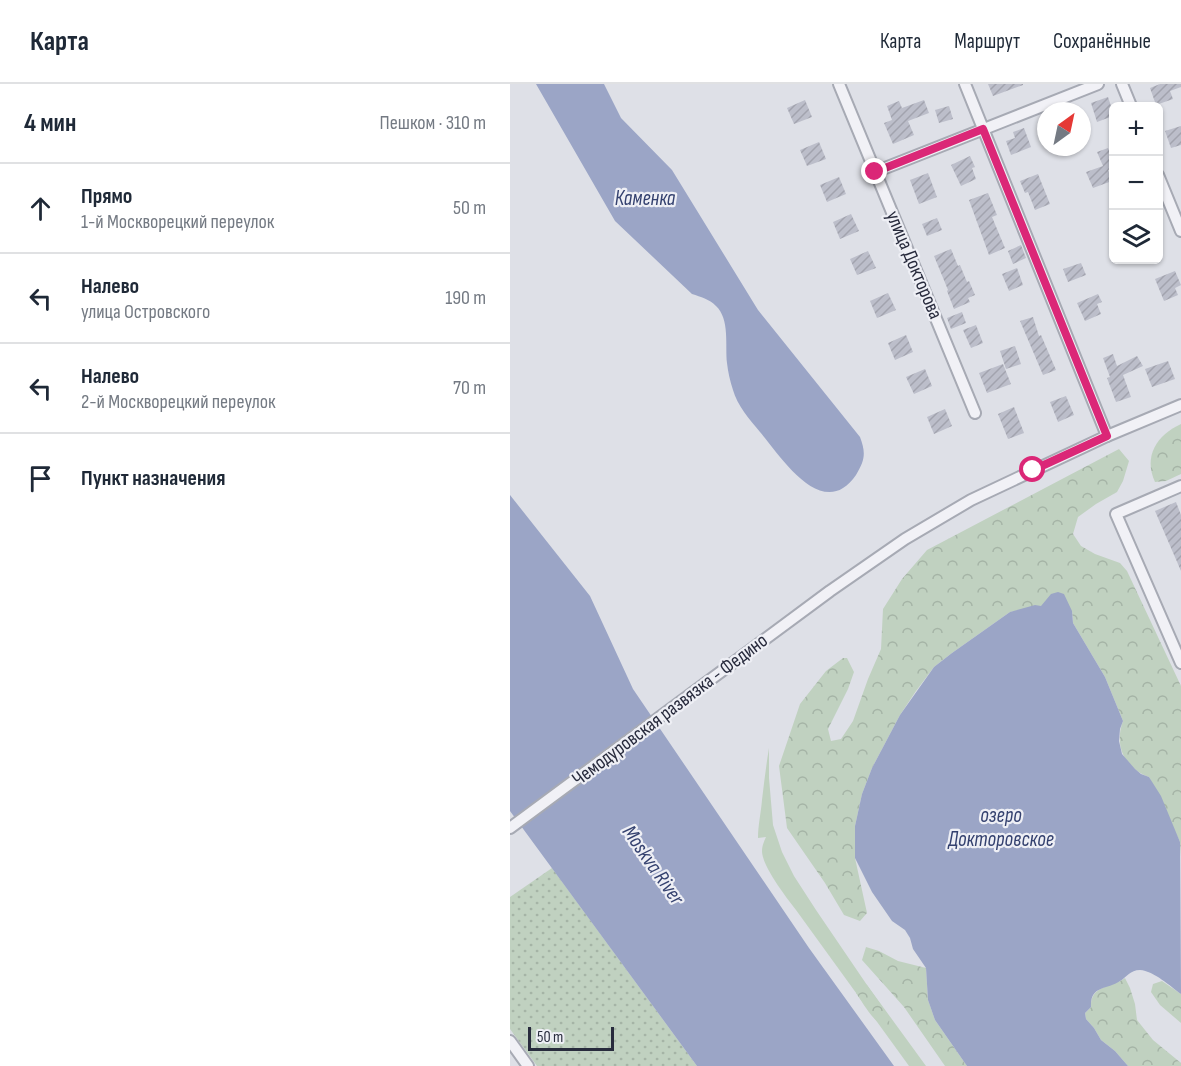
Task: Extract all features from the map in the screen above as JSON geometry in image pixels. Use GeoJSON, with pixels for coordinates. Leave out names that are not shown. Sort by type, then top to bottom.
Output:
{"type":"FeatureCollection","features":[{"type":"Feature","properties":{"kind":"street","name":"улица Докторова"},"geometry":{"type":"LineString","coordinates":[[839,84],[975,412]]}},
{"type":"Feature","properties":{"kind":"street"},"geometry":{"type":"LineString","coordinates":[[965,84],[1107,436]]}},
{"type":"Feature","properties":{"kind":"street"},"geometry":{"type":"LineString","coordinates":[[875,172],[1098,84]]}},
{"type":"Feature","properties":{"kind":"street"},"geometry":{"type":"LineString","coordinates":[[1122,84],[1129,102]]}},
{"type":"Feature","properties":{"kind":"street"},"geometry":{"type":"LineString","coordinates":[[1163,187],[1180,227]]}},
{"type":"Feature","properties":{"kind":"street","name":"Чемодуровская развязка - Федино"},"geometry":{"type":"LineString","coordinates":[[510,828],[830,591],[904,539],[971,500],[1107,436],[1181,405]]}},
{"type":"Feature","properties":{"kind":"street"},"geometry":{"type":"LineString","coordinates":[[1181,487],[1116,514],[1181,663]]}},
{"type":"Feature","properties":{"kind":"street"},"geometry":{"type":"LineString","coordinates":[[510,1041],[528,1066]]}},
{"type":"Feature","properties":{"kind":"green space"},"geometry":{"type":"Polygon","coordinates":[[[1181,424],[1181,474],[1166,481],[1155,482],[1151,464],[1154,447],[1165,434],[1181,424]]]}},
{"type":"Feature","properties":{"kind":"green space"},"geometry":{"type":"Polygon","coordinates":[[[1119,449],[1129,461],[1123,481],[1117,492],[1078,517],[1073,534],[1081,546],[1120,563],[1127,571],[1181,686],[1181,857],[1180,842],[1149,777],[1133,768],[1123,755],[1120,739],[1123,721],[1105,677],[1073,623],[1072,611],[1041,606],[1010,612],[952,653],[934,667],[900,715],[872,768],[862,794],[855,826],[855,858],[867,913],[860,921],[844,915],[787,828],[779,766],[800,704],[826,671],[843,658],[847,658],[854,672],[828,729],[831,741],[841,739],[853,721],[881,649],[883,609],[902,579],[927,550],[1119,449]]]}},
{"type":"Feature","properties":{"kind":"green space"},"geometry":{"type":"Polygon","coordinates":[[[769,748],[773,825],[782,852],[816,910],[926,1066],[909,1066],[781,890],[766,865],[762,851],[766,837],[758,838],[769,748]]]}},
{"type":"Feature","properties":{"kind":"green space"},"geometry":{"type":"Polygon","coordinates":[[[552,868],[697,1066],[537,1066],[510,1029],[510,897],[552,868]]]}},
{"type":"Feature","properties":{"kind":"green space"},"geometry":{"type":"Polygon","coordinates":[[[866,947],[898,961],[926,968],[928,1000],[935,1020],[967,1066],[945,1066],[904,1007],[862,960],[866,947]]]}},
{"type":"Feature","properties":{"kind":"green space"},"geometry":{"type":"Polygon","coordinates":[[[1125,978],[1135,1004],[1137,1020],[1153,1040],[1181,1063],[1181,1066],[1128,1066],[1101,1040],[1086,1019],[1085,1013],[1091,1007],[1094,995],[1102,988],[1125,978]]]}},
{"type":"Feature","properties":{"kind":"green space"},"geometry":{"type":"Polygon","coordinates":[[[1162,981],[1181,994],[1181,1023],[1160,1005],[1151,992],[1153,984],[1162,981]]]}},
{"type":"Feature","properties":{"kind":"green space"},"geometry":{"type":"Polygon","coordinates":[[[862,982],[867,985],[888,1015],[890,1025],[887,1027],[874,1018],[856,993],[858,983],[862,982]]]}},
{"type":"Feature","properties":{"kind":"water","name":"Каменка"},"geometry":{"type":"Polygon","coordinates":[[[536,84],[604,84],[621,118],[672,170],[758,310],[860,437],[864,452],[863,461],[856,475],[843,488],[830,492],[817,489],[804,481],[779,456],[748,417],[735,396],[730,380],[725,325],[720,311],[705,298],[692,294],[615,221],[536,84]]]}},
{"type":"Feature","properties":{"kind":"water","name":"Moskva River"},"geometry":{"type":"Polygon","coordinates":[[[510,495],[590,596],[633,689],[809,948],[894,1066],[697,1066],[510,811],[510,495]]]}},
{"type":"Feature","properties":{"kind":"water","name":"озеро Докторовское"},"geometry":{"type":"Polygon","coordinates":[[[1058,592],[1064,594],[1072,611],[1073,623],[1105,677],[1123,721],[1119,741],[1122,754],[1135,769],[1149,777],[1161,796],[1180,842],[1181,994],[1156,976],[1137,970],[1115,984],[1096,991],[1093,995],[1091,1007],[1085,1013],[1086,1019],[1101,1040],[1128,1066],[967,1066],[935,1020],[928,1000],[926,968],[913,949],[910,938],[905,930],[892,921],[872,892],[855,858],[855,826],[862,794],[872,768],[900,715],[934,667],[1010,612],[1035,605],[1041,606],[1051,594],[1058,592]]]}},
{"type":"Feature","properties":{"kind":"building"},"geometry":{"type":"Polygon","coordinates":[[[988,84],[1023,84],[1023,85],[993,96],[988,84]]]}},
{"type":"Feature","properties":{"kind":"building"},"geometry":{"type":"Polygon","coordinates":[[[1160,84],[1181,84],[1181,87],[1170,91],[1173,99],[1163,103],[1155,102],[1150,88],[1160,84]]]}},
{"type":"Feature","properties":{"kind":"building"},"geometry":{"type":"Polygon","coordinates":[[[1108,97],[1109,118],[1097,122],[1091,103],[1108,97]]]}},
{"type":"Feature","properties":{"kind":"building"},"geometry":{"type":"Polygon","coordinates":[[[805,100],[812,117],[794,124],[787,108],[805,100]]]}},
{"type":"Feature","properties":{"kind":"building"},"geometry":{"type":"Polygon","coordinates":[[[924,100],[929,113],[908,121],[914,135],[893,144],[884,123],[892,120],[887,106],[899,101],[902,108],[924,100]]]}},
{"type":"Feature","properties":{"kind":"building"},"geometry":{"type":"Polygon","coordinates":[[[949,106],[953,119],[939,123],[935,110],[949,106]]]}},
{"type":"Feature","properties":{"kind":"building"},"geometry":{"type":"Polygon","coordinates":[[[1181,126],[1181,145],[1171,148],[1165,131],[1181,126]]]}},
{"type":"Feature","properties":{"kind":"building"},"geometry":{"type":"Polygon","coordinates":[[[1024,128],[1031,147],[1011,155],[1006,141],[1015,138],[1013,132],[1024,128]]]}},
{"type":"Feature","properties":{"kind":"building"},"geometry":{"type":"Polygon","coordinates":[[[819,142],[826,159],[807,166],[800,150],[819,142]]]}},
{"type":"Feature","properties":{"kind":"building"},"geometry":{"type":"Polygon","coordinates":[[[1108,148],[1109,150],[1109,182],[1093,188],[1086,172],[1103,166],[1097,152],[1108,148]]]}},
{"type":"Feature","properties":{"kind":"building"},"geometry":{"type":"Polygon","coordinates":[[[970,156],[975,167],[972,168],[976,179],[961,186],[951,165],[970,156]]]}},
{"type":"Feature","properties":{"kind":"building"},"geometry":{"type":"Polygon","coordinates":[[[928,173],[937,197],[919,204],[910,180],[928,173]]]}},
{"type":"Feature","properties":{"kind":"building"},"geometry":{"type":"Polygon","coordinates":[[[1038,174],[1050,204],[1035,210],[1028,192],[1025,193],[1020,181],[1038,174]]]}},
{"type":"Feature","properties":{"kind":"building"},"geometry":{"type":"Polygon","coordinates":[[[839,177],[846,194],[827,202],[820,185],[839,177]]]}},
{"type":"Feature","properties":{"kind":"building"},"geometry":{"type":"Polygon","coordinates":[[[988,193],[997,215],[992,217],[1005,248],[989,255],[969,200],[988,193]]]}},
{"type":"Feature","properties":{"kind":"building"},"geometry":{"type":"Polygon","coordinates":[[[851,214],[859,231],[840,239],[833,222],[851,214]]]}},
{"type":"Feature","properties":{"kind":"building"},"geometry":{"type":"Polygon","coordinates":[[[937,218],[942,230],[927,236],[922,224],[937,218]]]}},
{"type":"Feature","properties":{"kind":"building"},"geometry":{"type":"Polygon","coordinates":[[[1021,245],[1026,258],[1013,264],[1008,251],[1021,245]]]}},
{"type":"Feature","properties":{"kind":"building"},"geometry":{"type":"Polygon","coordinates":[[[951,249],[975,295],[968,298],[970,302],[954,309],[934,256],[951,249]]]}},
{"type":"Feature","properties":{"kind":"building"},"geometry":{"type":"Polygon","coordinates":[[[868,251],[876,268],[857,275],[850,259],[868,251]]]}},
{"type":"Feature","properties":{"kind":"building"},"geometry":{"type":"Polygon","coordinates":[[[1081,263],[1086,275],[1068,282],[1063,269],[1081,263]]]}},
{"type":"Feature","properties":{"kind":"building"},"geometry":{"type":"Polygon","coordinates":[[[1017,268],[1023,285],[1009,291],[1002,274],[1017,268]]]}},
{"type":"Feature","properties":{"kind":"building"},"geometry":{"type":"Polygon","coordinates":[[[1175,271],[1181,285],[1175,288],[1178,295],[1164,301],[1155,279],[1175,271]]]}},
{"type":"Feature","properties":{"kind":"building"},"geometry":{"type":"Polygon","coordinates":[[[888,293],[896,310],[877,318],[870,301],[888,293]]]}},
{"type":"Feature","properties":{"kind":"building"},"geometry":{"type":"Polygon","coordinates":[[[1098,294],[1102,302],[1097,304],[1101,314],[1085,321],[1077,303],[1098,294]]]}},
{"type":"Feature","properties":{"kind":"building"},"geometry":{"type":"Polygon","coordinates":[[[962,312],[966,323],[951,329],[947,318],[962,312]]]}},
{"type":"Feature","properties":{"kind":"building"},"geometry":{"type":"Polygon","coordinates":[[[1033,317],[1039,336],[1041,335],[1056,370],[1043,375],[1020,321],[1033,317]]]}},
{"type":"Feature","properties":{"kind":"building"},"geometry":{"type":"Polygon","coordinates":[[[976,325],[983,343],[971,348],[963,330],[976,325]]]}},
{"type":"Feature","properties":{"kind":"building"},"geometry":{"type":"Polygon","coordinates":[[[906,335],[913,352],[895,360],[888,343],[906,335]]]}},
{"type":"Feature","properties":{"kind":"building"},"geometry":{"type":"Polygon","coordinates":[[[1015,346],[1021,364],[1006,369],[1000,351],[1015,346]]]}},
{"type":"Feature","properties":{"kind":"building"},"geometry":{"type":"Polygon","coordinates":[[[1113,354],[1117,366],[1137,356],[1143,366],[1123,375],[1131,397],[1116,402],[1107,378],[1110,377],[1103,358],[1113,354]]]}},
{"type":"Feature","properties":{"kind":"building"},"geometry":{"type":"Polygon","coordinates":[[[1168,361],[1175,379],[1152,387],[1145,369],[1168,361]]]}},
{"type":"Feature","properties":{"kind":"building"},"geometry":{"type":"Polygon","coordinates":[[[1003,364],[1011,384],[987,393],[979,373],[1003,364]]]}},
{"type":"Feature","properties":{"kind":"building"},"geometry":{"type":"Polygon","coordinates":[[[925,369],[932,386],[914,394],[906,377],[925,369]]]}},
{"type":"Feature","properties":{"kind":"building"},"geometry":{"type":"Polygon","coordinates":[[[1066,396],[1074,415],[1058,422],[1050,402],[1066,396]]]}},
{"type":"Feature","properties":{"kind":"building"},"geometry":{"type":"Polygon","coordinates":[[[1014,407],[1024,433],[1008,439],[998,414],[1014,407]]]}},
{"type":"Feature","properties":{"kind":"building"},"geometry":{"type":"Polygon","coordinates":[[[945,409],[952,426],[934,434],[927,417],[945,409]]]}},
{"type":"Feature","properties":{"kind":"building"},"geometry":{"type":"Polygon","coordinates":[[[1176,502],[1181,515],[1181,571],[1155,511],[1176,502]]]}},
{"type":"Feature","properties":{"kind":"route"},"geometry":{"type":"LineString","coordinates":[[875,172],[983,129],[1107,436],[1033,470]]}}]}
